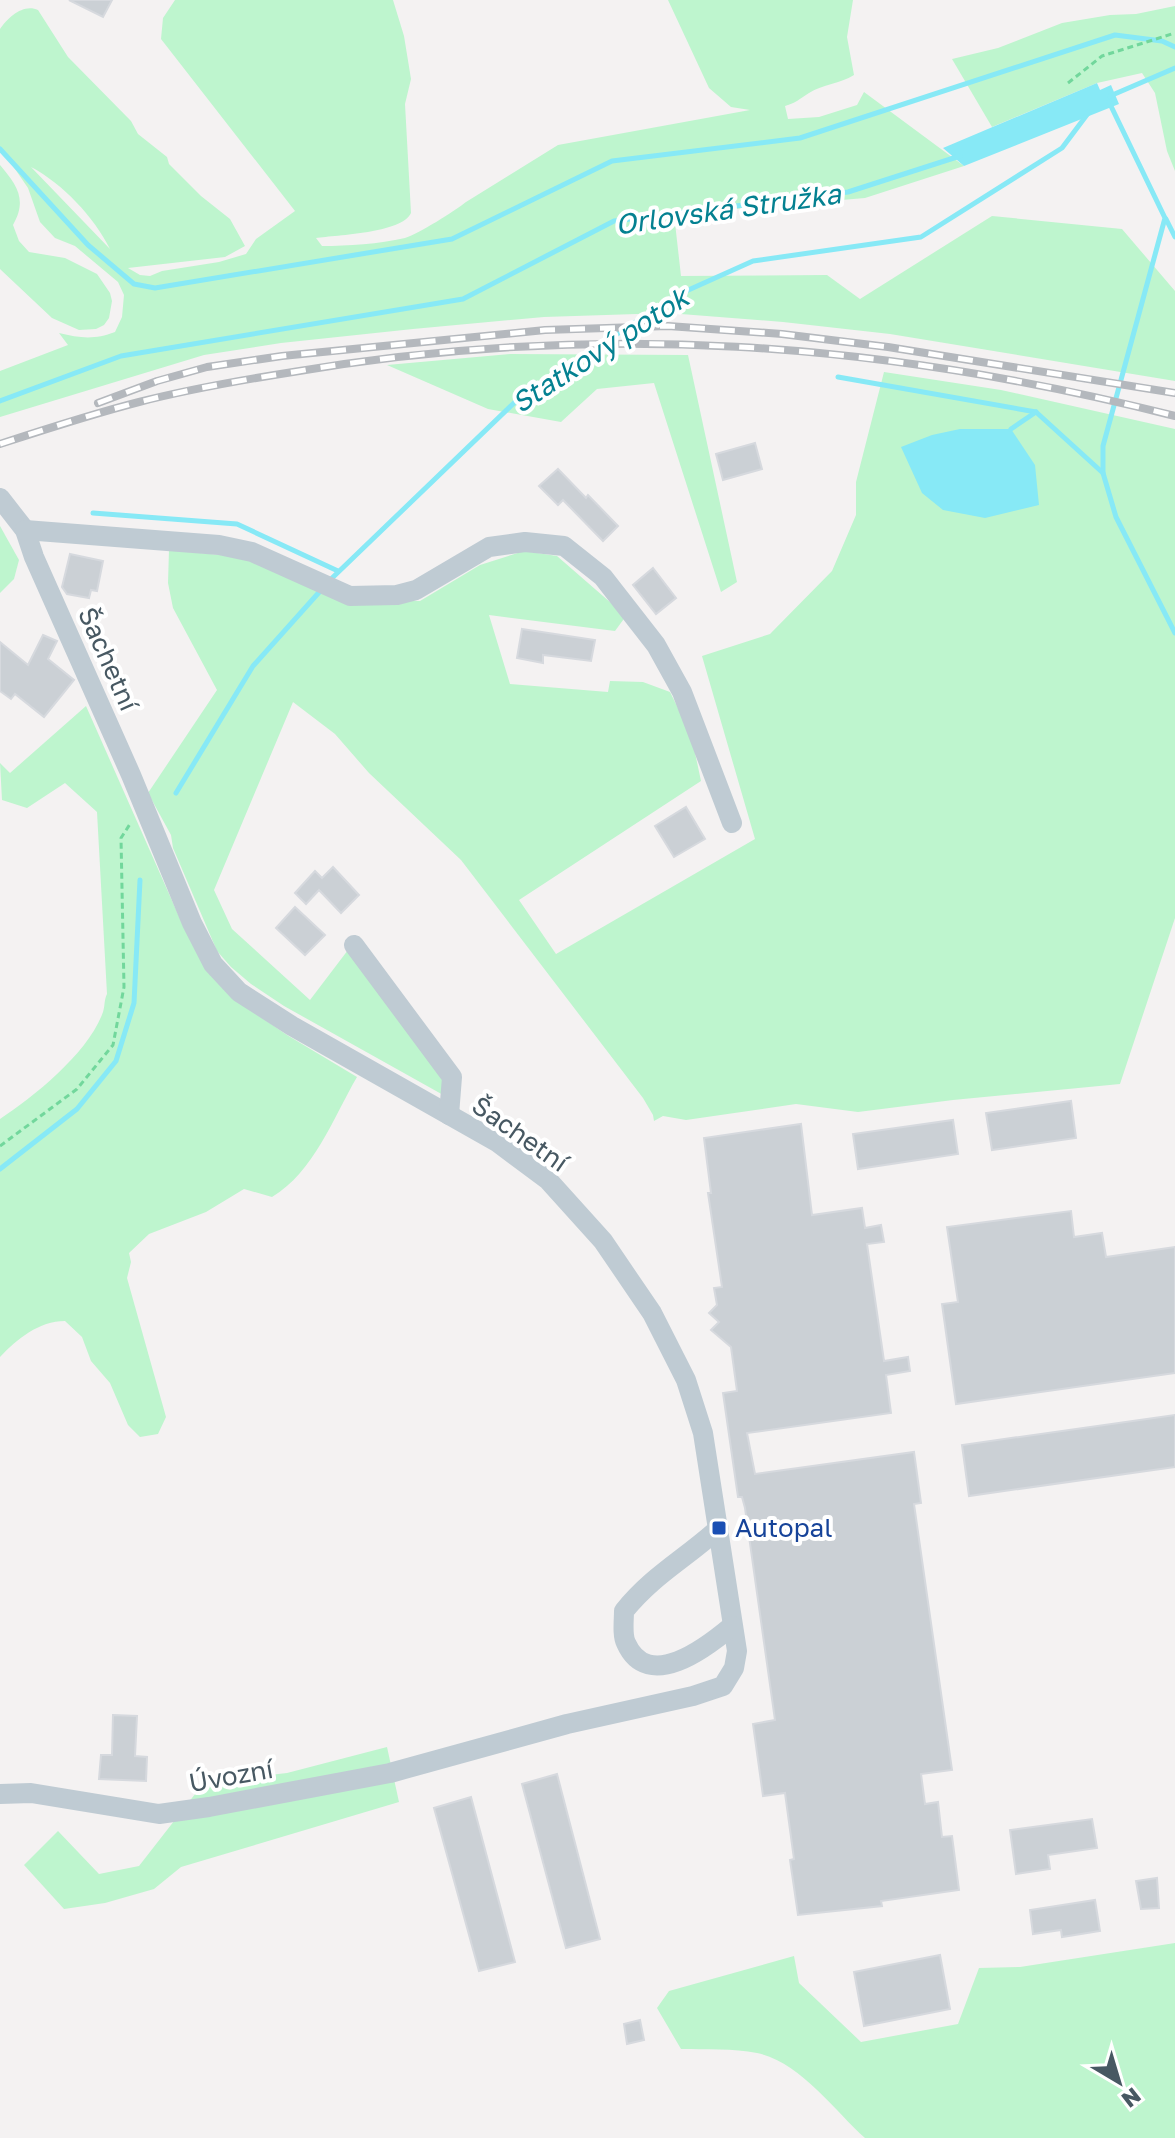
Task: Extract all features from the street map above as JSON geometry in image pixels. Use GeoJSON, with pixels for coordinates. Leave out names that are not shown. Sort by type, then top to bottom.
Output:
{"type":"FeatureCollection","features":[{"type":"Feature","properties":{"kind":"street","name":"Šachetní"},"geometry":{"type":"LineString","coordinates":[[0,498],[25,530],[192,923],[213,964],[239,992],[292,1026],[497,1142],[548,1180],[603,1241],[652,1313],[686,1380],[703,1433],[719,1528],[737,1651],[734,1668],[723,1686],[693,1696],[567,1724],[468,1751]]}},
{"type":"Feature","properties":{"kind":"street"},"geometry":{"type":"LineString","coordinates":[[25,530],[219,545],[252,552],[350,596],[397,595],[416,590],[489,547],[525,542],[564,546],[603,577],[656,645],[682,692],[732,823]]}},
{"type":"Feature","properties":{"kind":"street"},"geometry":{"type":"LineString","coordinates":[[354,945],[452,1077],[449,1115]]}},
{"type":"Feature","properties":{"kind":"street"},"geometry":{"type":"LineString","coordinates":[[719,1528],[639,1592],[624,1611],[625,1642],[639,1660],[659,1666],[681,1663],[732,1626]]}},
{"type":"Feature","properties":{"kind":"street","name":"Úvozní"},"geometry":{"type":"LineString","coordinates":[[0,1794],[31,1793],[159,1814],[390,1773],[468,1751]]}},
{"type":"Feature","properties":{"kind":"path"},"geometry":{"type":"LineString","coordinates":[[1068,83],[1102,56],[1175,33]]}},
{"type":"Feature","properties":{"kind":"path"},"geometry":{"type":"LineString","coordinates":[[0,1146],[77,1089],[113,1045],[124,987],[121,838],[143,804]]}},
{"type":"Feature","properties":{"kind":"green space"},"geometry":{"type":"Polygon","coordinates":[[[175,0],[393,0],[404,36],[411,79],[405,104],[411,213],[405,220],[383,229],[316,238],[322,246],[332,246],[411,236],[558,145],[750,110],[731,107],[709,88],[668,0],[853,0],[847,37],[854,75],[814,90],[785,106],[788,119],[819,117],[857,105],[864,92],[964,166],[865,198],[674,214],[681,276],[827,275],[860,299],[992,216],[1122,229],[1175,291],[1175,381],[890,334],[668,313],[544,317],[281,343],[204,355],[0,417],[0,371],[68,345],[59,333],[87,337],[115,332],[122,317],[124,295],[118,282],[75,246],[55,238],[40,222],[28,188],[0,147],[0,29],[17,12],[27,8],[38,10],[68,57],[131,121],[138,134],[167,157],[169,164],[201,196],[230,219],[245,246],[225,257],[128,268],[140,275],[150,276],[246,254],[256,239],[295,211],[161,39],[163,18],[175,0]],[[31,167],[110,249],[76,202],[31,167]]]}},
{"type":"Feature","properties":{"kind":"green space"},"geometry":{"type":"Polygon","coordinates":[[[1175,6],[1175,171],[1167,151],[1155,93],[1142,73],[1097,83],[992,127],[952,59],[998,48],[1062,23],[1175,6]]]}},
{"type":"Feature","properties":{"kind":"green space"},"geometry":{"type":"Polygon","coordinates":[[[0,165],[11,179],[20,200],[13,225],[19,241],[29,252],[65,258],[97,274],[112,301],[109,318],[104,325],[79,330],[52,318],[0,269],[0,165]]]}},
{"type":"Feature","properties":{"kind":"green space"},"geometry":{"type":"Polygon","coordinates":[[[510,354],[688,355],[737,582],[721,592],[654,383],[597,389],[561,422],[488,409],[387,365],[510,354]]]}},
{"type":"Feature","properties":{"kind":"green space"},"geometry":{"type":"Polygon","coordinates":[[[884,372],[1001,390],[1175,429],[1175,918],[1120,1084],[858,1112],[796,1104],[686,1120],[663,1116],[654,1121],[643,1098],[461,860],[369,773],[335,734],[293,702],[214,890],[232,929],[310,1000],[348,950],[440,1065],[445,1096],[284,1006],[231,967],[217,951],[173,848],[171,835],[148,793],[217,690],[173,608],[168,583],[169,550],[251,558],[347,599],[420,601],[480,565],[524,551],[557,556],[626,616],[615,631],[489,615],[510,684],[608,692],[610,681],[643,682],[670,692],[691,734],[701,781],[519,900],[556,954],[755,839],[702,656],[770,634],[832,571],[856,515],[856,482],[884,372]]]}},
{"type":"Feature","properties":{"kind":"green space"},"geometry":{"type":"Polygon","coordinates":[[[0,526],[19,560],[14,579],[0,593],[0,526]]]}},
{"type":"Feature","properties":{"kind":"green space"},"geometry":{"type":"Polygon","coordinates":[[[86,706],[185,930],[233,998],[357,1077],[311,1159],[287,1186],[272,1197],[244,1189],[206,1212],[149,1234],[129,1253],[131,1262],[127,1278],[166,1417],[158,1434],[140,1437],[128,1425],[110,1383],[91,1361],[82,1337],[65,1321],[46,1324],[29,1332],[0,1357],[0,1119],[44,1086],[86,1042],[103,1012],[107,994],[97,812],[65,783],[27,808],[2,800],[0,763],[10,773],[86,706]]]}},
{"type":"Feature","properties":{"kind":"green space"},"geometry":{"type":"Polygon","coordinates":[[[387,1747],[399,1802],[181,1867],[154,1889],[105,1903],[64,1909],[24,1865],[58,1831],[99,1874],[139,1866],[199,1789],[243,1778],[287,1773],[387,1747]]]}},
{"type":"Feature","properties":{"kind":"green space"},"geometry":{"type":"Polygon","coordinates":[[[1175,1943],[1175,2138],[865,2138],[816,2088],[772,2058],[739,2050],[681,2049],[657,2008],[669,1991],[794,1956],[799,1983],[861,2042],[958,2024],[979,1968],[1020,1967],[1175,1943]]]}},
{"type":"Feature","properties":{"kind":"water"},"geometry":{"type":"Polygon","coordinates":[[[1097,83],[1100,90],[1111,85],[1119,104],[964,166],[943,148],[1097,83]]]}},
{"type":"Feature","properties":{"kind":"water"},"geometry":{"type":"Polygon","coordinates":[[[960,429],[1011,429],[1035,465],[1039,505],[985,518],[943,510],[922,493],[901,447],[932,435],[960,429]]]}},
{"type":"Feature","properties":{"kind":"building"},"geometry":{"type":"Polygon","coordinates":[[[69,0],[112,0],[103,17],[69,0]]]}},
{"type":"Feature","properties":{"kind":"building"},"geometry":{"type":"Polygon","coordinates":[[[755,443],[762,469],[723,480],[716,454],[755,443]]]}},
{"type":"Feature","properties":{"kind":"building"},"geometry":{"type":"Polygon","coordinates":[[[558,469],[618,526],[603,541],[563,500],[558,505],[539,486],[558,469]]]}},
{"type":"Feature","properties":{"kind":"building"},"geometry":{"type":"Polygon","coordinates":[[[70,554],[103,561],[97,591],[91,590],[89,598],[67,594],[62,587],[70,554]]]}},
{"type":"Feature","properties":{"kind":"building"},"geometry":{"type":"Polygon","coordinates":[[[653,568],[676,598],[656,614],[633,585],[653,568]]]}},
{"type":"Feature","properties":{"kind":"building"},"geometry":{"type":"Polygon","coordinates":[[[522,629],[595,640],[591,661],[543,655],[543,663],[517,658],[522,629]]]}},
{"type":"Feature","properties":{"kind":"building"},"geometry":{"type":"Polygon","coordinates":[[[43,635],[57,641],[48,659],[74,680],[44,717],[15,694],[11,699],[0,691],[0,642],[28,665],[43,635]]]}},
{"type":"Feature","properties":{"kind":"building"},"geometry":{"type":"Polygon","coordinates":[[[686,807],[705,839],[674,857],[655,826],[686,807]]]}},
{"type":"Feature","properties":{"kind":"building"},"geometry":{"type":"Polygon","coordinates":[[[333,867],[359,895],[341,913],[319,890],[306,904],[295,893],[315,871],[322,878],[333,867]]]}},
{"type":"Feature","properties":{"kind":"building"},"geometry":{"type":"Polygon","coordinates":[[[295,907],[325,935],[305,955],[276,928],[295,907]]]}},
{"type":"Feature","properties":{"kind":"building"},"geometry":{"type":"Polygon","coordinates":[[[1071,1101],[1076,1138],[992,1150],[986,1113],[1071,1101]]]}},
{"type":"Feature","properties":{"kind":"building"},"geometry":{"type":"Polygon","coordinates":[[[953,1120],[958,1154],[858,1169],[853,1134],[953,1120]]]}},
{"type":"Feature","properties":{"kind":"building"},"geometry":{"type":"Polygon","coordinates":[[[801,1124],[812,1215],[862,1208],[865,1228],[881,1225],[884,1242],[867,1244],[884,1361],[908,1357],[910,1371],[886,1375],[891,1413],[747,1433],[755,1474],[914,1452],[921,1503],[914,1504],[952,1770],[921,1774],[925,1804],[938,1802],[942,1837],[952,1836],[959,1890],[881,1901],[882,1906],[798,1915],[785,1793],[763,1796],[753,1724],[775,1720],[745,1508],[742,1497],[738,1497],[723,1393],[737,1391],[731,1347],[711,1330],[719,1322],[709,1313],[717,1305],[714,1288],[722,1287],[708,1193],[711,1193],[704,1138],[801,1124]]]}},
{"type":"Feature","properties":{"kind":"building"},"geometry":{"type":"Polygon","coordinates":[[[1071,1211],[1074,1237],[1102,1233],[1106,1257],[1175,1247],[1175,1373],[956,1404],[942,1304],[958,1302],[947,1227],[1071,1211]]]}},
{"type":"Feature","properties":{"kind":"building"},"geometry":{"type":"Polygon","coordinates":[[[1175,1415],[1175,1467],[969,1496],[962,1445],[1175,1415]]]}},
{"type":"Feature","properties":{"kind":"building"},"geometry":{"type":"Polygon","coordinates":[[[113,1715],[137,1716],[135,1756],[147,1757],[146,1781],[99,1779],[101,1755],[112,1755],[113,1715]]]}},
{"type":"Feature","properties":{"kind":"building"},"geometry":{"type":"Polygon","coordinates":[[[557,1774],[600,1939],[566,1948],[522,1784],[557,1774]]]}},
{"type":"Feature","properties":{"kind":"building"},"geometry":{"type":"Polygon","coordinates":[[[471,1797],[515,1962],[479,1971],[434,1808],[471,1797]]]}},
{"type":"Feature","properties":{"kind":"building"},"geometry":{"type":"Polygon","coordinates":[[[1092,1819],[1097,1848],[1048,1855],[1050,1869],[1016,1874],[1010,1830],[1092,1819]]]}},
{"type":"Feature","properties":{"kind":"building"},"geometry":{"type":"Polygon","coordinates":[[[1157,1878],[1159,1908],[1141,1909],[1136,1881],[1157,1878]]]}},
{"type":"Feature","properties":{"kind":"building"},"geometry":{"type":"Polygon","coordinates":[[[1095,1900],[1100,1931],[1062,1937],[1061,1930],[1033,1934],[1030,1910],[1095,1900]]]}},
{"type":"Feature","properties":{"kind":"building"},"geometry":{"type":"Polygon","coordinates":[[[940,1955],[950,2009],[864,2026],[854,1972],[940,1955]]]}},
{"type":"Feature","properties":{"kind":"building"},"geometry":{"type":"Polygon","coordinates":[[[640,2020],[644,2040],[627,2044],[624,2024],[640,2020]]]}},
{"type":"Feature","properties":{"kind":"waterway"},"geometry":{"type":"LineString","coordinates":[[0,149],[88,245],[134,284],[155,288],[452,239],[612,161],[800,138],[1115,35],[1162,41],[1175,47]]}},
{"type":"Feature","properties":{"kind":"waterway","name":"Orlovská Stružka"},"geometry":{"type":"LineString","coordinates":[[1110,96],[1175,68]]}},
{"type":"Feature","properties":{"kind":"waterway"},"geometry":{"type":"LineString","coordinates":[[1109,102],[1165,218],[1103,446],[1103,473],[1116,517],[1175,633]]}},
{"type":"Feature","properties":{"kind":"waterway","name":"Statkový potok"},"geometry":{"type":"LineString","coordinates":[[329,581],[517,400],[675,296],[753,261],[921,237],[1062,148],[1089,112]]}},
{"type":"Feature","properties":{"kind":"waterway","name":"Orlovská Stružka"},"geometry":{"type":"LineString","coordinates":[[0,401],[121,356],[463,299],[614,221],[848,192],[960,156]]}},
{"type":"Feature","properties":{"kind":"waterway"},"geometry":{"type":"LineString","coordinates":[[1166,219],[1175,237]]}},
{"type":"Feature","properties":{"kind":"waterway"},"geometry":{"type":"LineString","coordinates":[[838,377],[1036,412],[1103,473]]}},
{"type":"Feature","properties":{"kind":"waterway"},"geometry":{"type":"LineString","coordinates":[[1011,429],[1036,412]]}},
{"type":"Feature","properties":{"kind":"waterway"},"geometry":{"type":"LineString","coordinates":[[93,513],[237,524],[338,571]]}},
{"type":"Feature","properties":{"kind":"waterway","name":"Statkový potok"},"geometry":{"type":"LineString","coordinates":[[176,793],[253,666],[322,589]]}},
{"type":"Feature","properties":{"kind":"waterway","name":"Statkový potok"},"geometry":{"type":"LineString","coordinates":[[0,1169],[77,1109],[116,1061],[134,1003],[140,880]]}},
{"type":"Feature","properties":{"kind":"railway"},"geometry":{"type":"LineString","coordinates":[[98,403],[207,367],[282,356],[545,330],[668,326],[782,334],[888,347],[1175,393]]}},
{"type":"Feature","properties":{"kind":"railway"},"geometry":{"type":"LineString","coordinates":[[0,444],[139,402],[274,375],[405,356],[517,347],[627,344],[736,347],[845,356],[955,370],[1065,390],[1175,416]]}},
{"type":"Feature","properties":{"kind":"place","name":"Autopal"},"geometry":{"type":"Point","coordinates":[719,1528]}}]}
